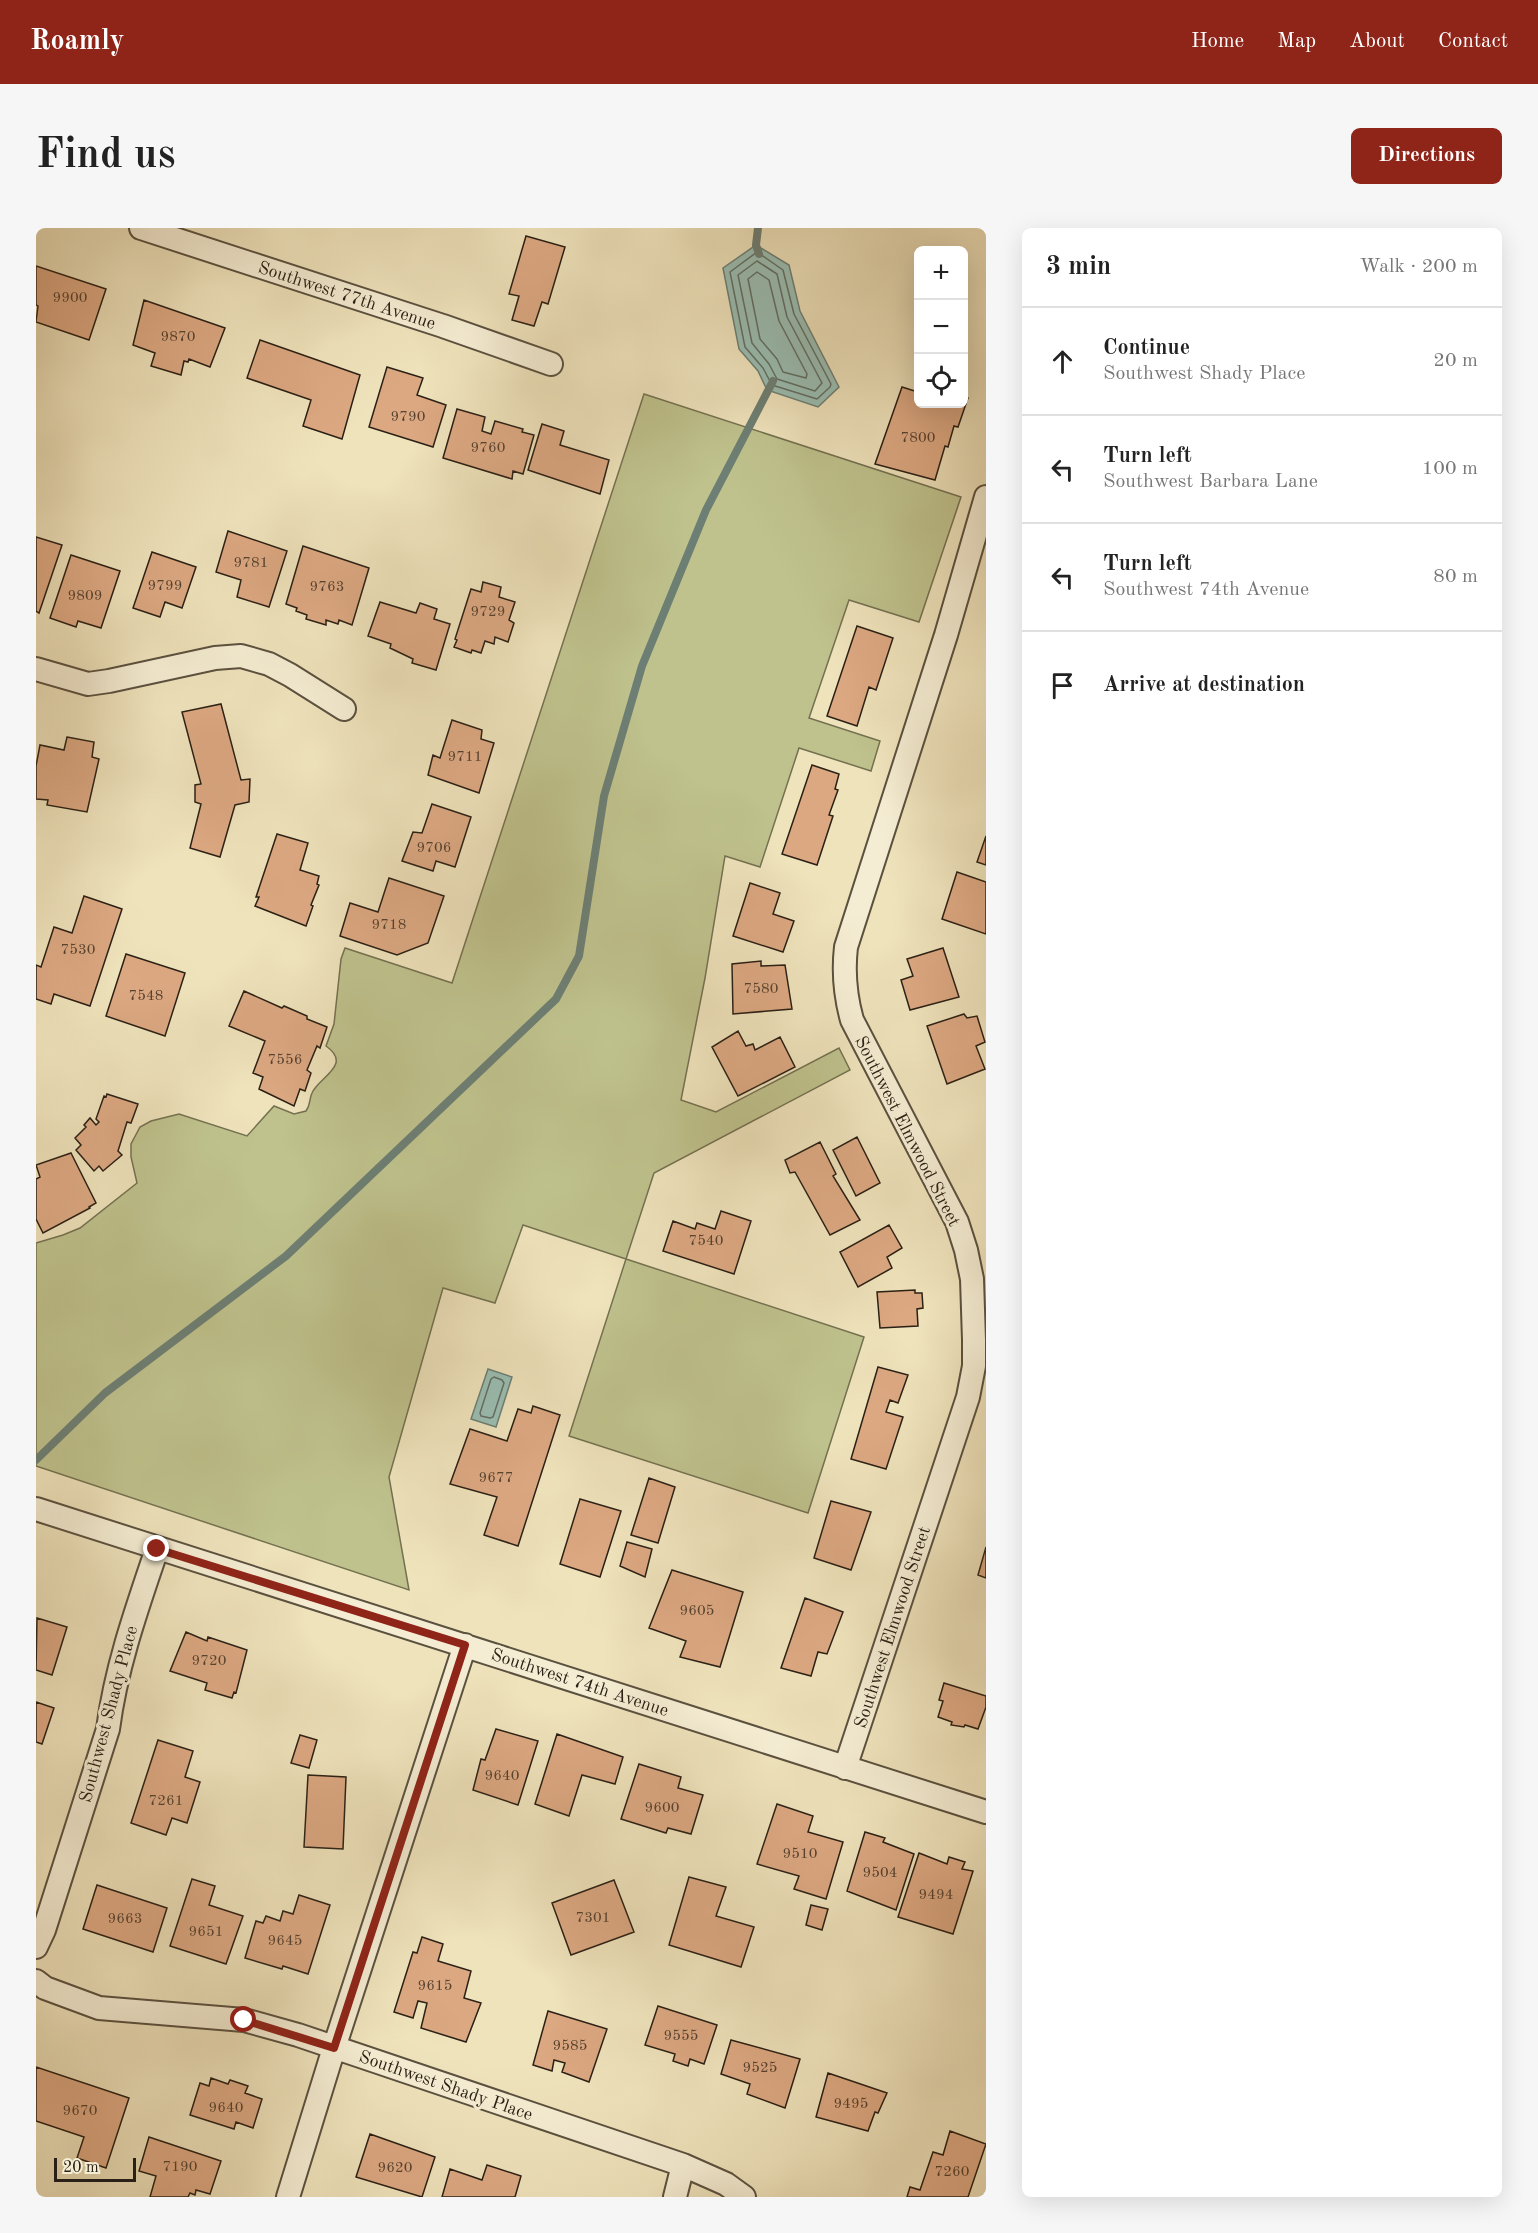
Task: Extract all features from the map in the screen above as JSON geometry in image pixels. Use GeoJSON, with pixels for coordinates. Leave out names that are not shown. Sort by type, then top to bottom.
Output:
{"type":"FeatureCollection","features":[{"type":"Feature","properties":{"kind":"street","name":"Southwest 77th Avenue"},"geometry":{"type":"LineString","coordinates":[[141,228],[443,326],[552,364]]}},
{"type":"Feature","properties":{"kind":"street","name":"Southwest Elmwood Street"},"geometry":{"type":"LineString","coordinates":[[845,1768],[968,1396],[974,1366],[974,1340],[972,1279],[957,1222],[852,1020],[845,996],[843,973],[846,947],[982,527],[986,497]]}},
{"type":"Feature","properties":{"kind":"street"},"geometry":{"type":"LineString","coordinates":[[36,669],[88,684],[215,658],[241,656],[269,664],[290,675],[344,710]]}},
{"type":"Feature","properties":{"kind":"street","name":"Southwest 74th Avenue"},"geometry":{"type":"LineString","coordinates":[[36,1509],[986,1812]]}},
{"type":"Feature","properties":{"kind":"street","name":"Southwest Shady Place"},"geometry":{"type":"LineString","coordinates":[[36,1947],[44,1930],[108,1729],[112,1695],[121,1660],[157,1549]]}},
{"type":"Feature","properties":{"kind":"street"},"geometry":{"type":"LineString","coordinates":[[288,2197],[465,1645]]}},
{"type":"Feature","properties":{"kind":"street","name":"Southwest Shady Place"},"geometry":{"type":"LineString","coordinates":[[36,1981],[45,1988],[99,2008],[244,2020],[683,2165],[726,2184],[744,2197]]}},
{"type":"Feature","properties":{"kind":"street"},"geometry":{"type":"LineString","coordinates":[[675,2197],[683,2165]]}},
{"type":"Feature","properties":{"kind":"green space"},"geometry":{"type":"Polygon","coordinates":[[[644,394],[961,497],[919,622],[849,600],[809,718],[880,741],[871,771],[799,748],[760,867],[725,856],[705,978],[681,1100],[716,1112],[839,1048],[850,1070],[654,1173],[626,1259],[523,1225],[495,1303],[443,1288],[389,1477],[409,1590],[36,1466],[36,1243],[80,1228],[137,1183],[131,1157],[131,1144],[140,1127],[151,1121],[179,1114],[247,1136],[274,1106],[294,1114],[306,1111],[312,1093],[335,1065],[336,1059],[326,1046],[334,1024],[341,959],[345,948],[452,983],[644,394]]]}},
{"type":"Feature","properties":{"kind":"green space"},"geometry":{"type":"Polygon","coordinates":[[[626,1259],[864,1337],[808,1513],[569,1436],[626,1259]]]}},
{"type":"Feature","properties":{"kind":"water"},"geometry":{"type":"Polygon","coordinates":[[[756,245],[789,265],[800,311],[839,387],[818,407],[767,390],[758,371],[739,349],[723,268],[756,245]]]}},
{"type":"Feature","properties":{"kind":"water"},"geometry":{"type":"Polygon","coordinates":[[[488,1369],[512,1377],[496,1427],[471,1419],[488,1369]]]}},
{"type":"Feature","properties":{"kind":"building"},"geometry":{"type":"Polygon","coordinates":[[[526,236],[565,247],[548,304],[542,302],[534,326],[512,320],[519,296],[509,294],[526,236]]]}},
{"type":"Feature","properties":{"kind":"building"},"geometry":{"type":"Polygon","coordinates":[[[36,266],[106,289],[89,340],[36,322],[38,306],[36,305],[36,266]]]}},
{"type":"Feature","properties":{"kind":"building"},"geometry":{"type":"Polygon","coordinates":[[[144,300],[225,328],[210,367],[189,359],[188,362],[184,361],[181,375],[151,366],[155,353],[133,345],[144,300]]]}},
{"type":"Feature","properties":{"kind":"building"},"geometry":{"type":"Polygon","coordinates":[[[260,340],[360,375],[342,439],[303,426],[311,400],[247,378],[260,340]]]}},
{"type":"Feature","properties":{"kind":"building"},"geometry":{"type":"Polygon","coordinates":[[[387,367],[423,378],[417,395],[446,405],[433,447],[369,427],[387,367]]]}},
{"type":"Feature","properties":{"kind":"building"},"geometry":{"type":"Polygon","coordinates":[[[902,387],[914,391],[914,408],[965,408],[958,427],[954,426],[948,447],[945,446],[935,480],[875,464],[902,387]]]}},
{"type":"Feature","properties":{"kind":"building"},"geometry":{"type":"Polygon","coordinates":[[[457,409],[485,417],[482,431],[491,434],[495,421],[523,429],[522,432],[534,435],[523,474],[513,471],[512,479],[443,458],[457,409]]]}},
{"type":"Feature","properties":{"kind":"building"},"geometry":{"type":"Polygon","coordinates":[[[542,424],[564,431],[560,445],[609,460],[600,494],[528,470],[542,424]]]}},
{"type":"Feature","properties":{"kind":"building"},"geometry":{"type":"Polygon","coordinates":[[[228,531],[287,551],[269,607],[237,597],[241,580],[216,572],[228,531]]]}},
{"type":"Feature","properties":{"kind":"building"},"geometry":{"type":"Polygon","coordinates":[[[36,537],[62,545],[39,613],[36,611],[36,537]]]}},
{"type":"Feature","properties":{"kind":"building"},"geometry":{"type":"Polygon","coordinates":[[[303,546],[369,568],[352,625],[339,620],[338,624],[326,620],[326,625],[306,619],[307,615],[286,604],[303,546]]]}},
{"type":"Feature","properties":{"kind":"building"},"geometry":{"type":"Polygon","coordinates":[[[152,552],[196,567],[182,608],[165,602],[160,617],[133,608],[152,552]]]}},
{"type":"Feature","properties":{"kind":"building"},"geometry":{"type":"Polygon","coordinates":[[[71,555],[120,571],[101,628],[78,621],[76,627],[50,618],[71,555]]]}},
{"type":"Feature","properties":{"kind":"building"},"geometry":{"type":"Polygon","coordinates":[[[483,582],[501,587],[499,597],[515,602],[509,620],[514,623],[508,642],[495,637],[494,644],[485,641],[481,653],[472,650],[471,653],[454,647],[457,640],[455,639],[471,589],[481,592],[483,582]]]}},
{"type":"Feature","properties":{"kind":"building"},"geometry":{"type":"Polygon","coordinates":[[[380,602],[416,613],[420,603],[437,609],[434,619],[450,624],[436,670],[412,663],[413,659],[390,648],[391,644],[368,636],[380,602]]]}},
{"type":"Feature","properties":{"kind":"building"},"geometry":{"type":"Polygon","coordinates":[[[857,626],[893,638],[876,690],[869,687],[857,726],[827,716],[857,626]]]}},
{"type":"Feature","properties":{"kind":"building"},"geometry":{"type":"Polygon","coordinates":[[[221,704],[241,780],[250,779],[249,802],[235,805],[220,857],[190,848],[201,804],[195,802],[195,785],[201,784],[182,712],[221,704]]]}},
{"type":"Feature","properties":{"kind":"building"},"geometry":{"type":"Polygon","coordinates":[[[452,720],[482,730],[481,739],[494,743],[479,793],[428,775],[433,755],[440,758],[452,720]]]}},
{"type":"Feature","properties":{"kind":"building"},"geometry":{"type":"Polygon","coordinates":[[[67,737],[94,742],[92,757],[99,759],[87,812],[47,805],[48,800],[36,799],[36,766],[40,745],[64,750],[67,737]]]}},
{"type":"Feature","properties":{"kind":"building"},"geometry":{"type":"Polygon","coordinates":[[[812,765],[839,774],[835,789],[838,790],[829,815],[833,816],[817,865],[782,854],[812,765]]]}},
{"type":"Feature","properties":{"kind":"building"},"geometry":{"type":"Polygon","coordinates":[[[432,804],[471,817],[455,867],[436,861],[433,871],[402,861],[413,832],[422,833],[432,804]]]}},
{"type":"Feature","properties":{"kind":"building"},"geometry":{"type":"Polygon","coordinates":[[[277,834],[308,843],[300,870],[319,876],[317,884],[319,885],[306,926],[255,906],[277,834]]]}},
{"type":"Feature","properties":{"kind":"building"},"geometry":{"type":"Polygon","coordinates":[[[986,836],[986,865],[977,862],[986,836]]]}},
{"type":"Feature","properties":{"kind":"building"},"geometry":{"type":"Polygon","coordinates":[[[957,872],[986,882],[986,934],[942,919],[957,872]]]}},
{"type":"Feature","properties":{"kind":"building"},"geometry":{"type":"Polygon","coordinates":[[[389,878],[444,896],[428,943],[397,955],[340,936],[350,903],[378,912],[389,878]]]}},
{"type":"Feature","properties":{"kind":"building"},"geometry":{"type":"Polygon","coordinates":[[[750,883],[780,893],[773,914],[794,921],[783,952],[733,936],[750,883]]]}},
{"type":"Feature","properties":{"kind":"building"},"geometry":{"type":"Polygon","coordinates":[[[84,896],[122,909],[90,1006],[54,994],[51,1004],[36,999],[36,965],[41,967],[54,927],[72,933],[84,896]]]}},
{"type":"Feature","properties":{"kind":"building"},"geometry":{"type":"Polygon","coordinates":[[[943,948],[959,997],[910,1010],[901,980],[913,976],[907,959],[943,948]]]}},
{"type":"Feature","properties":{"kind":"building"},"geometry":{"type":"Polygon","coordinates":[[[126,954],[185,973],[165,1036],[106,1016],[126,954]]]}},
{"type":"Feature","properties":{"kind":"building"},"geometry":{"type":"Polygon","coordinates":[[[761,961],[761,966],[785,965],[792,1009],[733,1014],[732,964],[761,961]]]}},
{"type":"Feature","properties":{"kind":"building"},"geometry":{"type":"Polygon","coordinates":[[[244,991],[282,1008],[284,1006],[327,1027],[320,1048],[317,1046],[307,1070],[311,1073],[305,1091],[300,1089],[294,1106],[259,1089],[263,1077],[253,1073],[265,1041],[229,1026],[244,991]]]}},
{"type":"Feature","properties":{"kind":"building"},"geometry":{"type":"Polygon","coordinates":[[[964,1014],[967,1018],[977,1016],[985,1042],[976,1046],[985,1069],[947,1084],[927,1026],[964,1014]]]}},
{"type":"Feature","properties":{"kind":"building"},"geometry":{"type":"Polygon","coordinates":[[[738,1031],[746,1046],[753,1044],[755,1050],[780,1037],[795,1067],[738,1096],[712,1047],[738,1031]]]}},
{"type":"Feature","properties":{"kind":"building"},"geometry":{"type":"Polygon","coordinates":[[[107,1094],[138,1104],[131,1123],[127,1122],[118,1151],[122,1155],[103,1171],[99,1166],[94,1171],[76,1150],[81,1145],[75,1138],[86,1127],[84,1125],[90,1118],[96,1125],[99,1122],[96,1119],[104,1096],[106,1097],[107,1094]]]}},
{"type":"Feature","properties":{"kind":"building"},"geometry":{"type":"Polygon","coordinates":[[[857,1137],[880,1183],[856,1196],[833,1150],[857,1137]]]}},
{"type":"Feature","properties":{"kind":"building"},"geometry":{"type":"Polygon","coordinates":[[[820,1142],[836,1174],[833,1176],[860,1220],[830,1235],[795,1172],[790,1173],[785,1160],[820,1142]]]}},
{"type":"Feature","properties":{"kind":"building"},"geometry":{"type":"Polygon","coordinates":[[[71,1153],[96,1203],[43,1233],[36,1219],[36,1179],[40,1177],[36,1165],[71,1153]]]}},
{"type":"Feature","properties":{"kind":"building"},"geometry":{"type":"Polygon","coordinates":[[[721,1211],[751,1221],[734,1274],[663,1251],[673,1221],[695,1229],[697,1223],[715,1229],[721,1211]]]}},
{"type":"Feature","properties":{"kind":"building"},"geometry":{"type":"Polygon","coordinates":[[[889,1225],[902,1248],[887,1257],[892,1268],[858,1287],[840,1252],[889,1225]]]}},
{"type":"Feature","properties":{"kind":"building"},"geometry":{"type":"Polygon","coordinates":[[[915,1290],[915,1293],[922,1293],[923,1308],[917,1309],[918,1326],[880,1328],[877,1292],[915,1290]]]}},
{"type":"Feature","properties":{"kind":"building"},"geometry":{"type":"Polygon","coordinates":[[[878,1367],[908,1375],[898,1403],[890,1400],[886,1412],[903,1417],[886,1469],[851,1459],[878,1367]]]}},
{"type":"Feature","properties":{"kind":"building"},"geometry":{"type":"Polygon","coordinates":[[[533,1406],[560,1415],[518,1546],[484,1535],[497,1497],[450,1484],[470,1429],[507,1441],[518,1409],[531,1413],[533,1406]]]}},
{"type":"Feature","properties":{"kind":"building"},"geometry":{"type":"Polygon","coordinates":[[[649,1478],[675,1487],[658,1543],[631,1535],[649,1478]]]}},
{"type":"Feature","properties":{"kind":"building"},"geometry":{"type":"Polygon","coordinates":[[[580,1499],[621,1511],[600,1577],[560,1564],[580,1499]]]}},
{"type":"Feature","properties":{"kind":"building"},"geometry":{"type":"Polygon","coordinates":[[[831,1501],[871,1512],[851,1570],[814,1558],[831,1501]]]}},
{"type":"Feature","properties":{"kind":"building"},"geometry":{"type":"Polygon","coordinates":[[[627,1542],[652,1549],[645,1577],[620,1566],[627,1542]]]}},
{"type":"Feature","properties":{"kind":"building"},"geometry":{"type":"Polygon","coordinates":[[[986,1547],[986,1578],[978,1575],[986,1547]]]}},
{"type":"Feature","properties":{"kind":"building"},"geometry":{"type":"Polygon","coordinates":[[[672,1570],[743,1592],[720,1667],[680,1657],[686,1641],[649,1628],[672,1570]]]}},
{"type":"Feature","properties":{"kind":"building"},"geometry":{"type":"Polygon","coordinates":[[[805,1598],[843,1612],[827,1654],[818,1652],[811,1676],[781,1668],[805,1598]]]}},
{"type":"Feature","properties":{"kind":"building"},"geometry":{"type":"Polygon","coordinates":[[[37,1618],[67,1627],[52,1675],[36,1670],[37,1618]]]}},
{"type":"Feature","properties":{"kind":"building"},"geometry":{"type":"Polygon","coordinates":[[[186,1632],[207,1641],[208,1637],[247,1650],[236,1693],[234,1692],[232,1698],[205,1690],[207,1683],[170,1671],[186,1632]]]}},
{"type":"Feature","properties":{"kind":"building"},"geometry":{"type":"Polygon","coordinates":[[[944,1683],[986,1696],[986,1707],[978,1729],[965,1725],[964,1727],[951,1725],[952,1722],[938,1717],[943,1701],[939,1700],[944,1683]]]}},
{"type":"Feature","properties":{"kind":"building"},"geometry":{"type":"Polygon","coordinates":[[[36,1702],[54,1708],[42,1744],[36,1742],[36,1702]]]}},
{"type":"Feature","properties":{"kind":"building"},"geometry":{"type":"Polygon","coordinates":[[[496,1729],[538,1741],[518,1805],[473,1790],[481,1759],[485,1760],[496,1729]]]}},
{"type":"Feature","properties":{"kind":"building"},"geometry":{"type":"Polygon","coordinates":[[[557,1734],[623,1757],[615,1784],[582,1775],[569,1816],[535,1804],[557,1734]]]}},
{"type":"Feature","properties":{"kind":"building"},"geometry":{"type":"Polygon","coordinates":[[[300,1735],[317,1740],[309,1768],[291,1763],[300,1735]]]}},
{"type":"Feature","properties":{"kind":"building"},"geometry":{"type":"Polygon","coordinates":[[[158,1740],[193,1751],[185,1777],[200,1782],[187,1823],[172,1818],[166,1835],[131,1823],[158,1740]]]}},
{"type":"Feature","properties":{"kind":"building"},"geometry":{"type":"Polygon","coordinates":[[[639,1764],[681,1777],[678,1788],[703,1795],[691,1834],[668,1828],[666,1833],[621,1819],[639,1764]]]}},
{"type":"Feature","properties":{"kind":"building"},"geometry":{"type":"Polygon","coordinates":[[[308,1775],[346,1777],[343,1849],[304,1847],[308,1775]]]}},
{"type":"Feature","properties":{"kind":"building"},"geometry":{"type":"Polygon","coordinates":[[[777,1804],[813,1816],[808,1832],[843,1842],[826,1899],[794,1889],[799,1876],[757,1864],[777,1804]]]}},
{"type":"Feature","properties":{"kind":"building"},"geometry":{"type":"Polygon","coordinates":[[[865,1832],[885,1838],[883,1842],[914,1854],[896,1910],[847,1891],[865,1832]]]}},
{"type":"Feature","properties":{"kind":"building"},"geometry":{"type":"Polygon","coordinates":[[[919,1853],[947,1864],[949,1857],[965,1862],[962,1869],[973,1871],[953,1934],[898,1917],[919,1853]]]}},
{"type":"Feature","properties":{"kind":"building"},"geometry":{"type":"Polygon","coordinates":[[[689,1877],[726,1887],[716,1916],[754,1927],[741,1967],[669,1945],[689,1877]]]}},
{"type":"Feature","properties":{"kind":"building"},"geometry":{"type":"Polygon","coordinates":[[[192,1879],[215,1886],[209,1905],[243,1916],[226,1964],[170,1946],[192,1879]]]}},
{"type":"Feature","properties":{"kind":"building"},"geometry":{"type":"Polygon","coordinates":[[[614,1880],[634,1932],[571,1955],[552,1903],[614,1880]]]}},
{"type":"Feature","properties":{"kind":"building"},"geometry":{"type":"Polygon","coordinates":[[[97,1885],[167,1908],[153,1952],[83,1929],[97,1885]]]}},
{"type":"Feature","properties":{"kind":"building"},"geometry":{"type":"Polygon","coordinates":[[[299,1895],[330,1905],[308,1974],[245,1958],[256,1921],[263,1923],[266,1916],[280,1921],[283,1911],[293,1914],[299,1895]]]}},
{"type":"Feature","properties":{"kind":"building"},"geometry":{"type":"Polygon","coordinates":[[[811,1905],[828,1909],[822,1930],[806,1925],[811,1905]]]}},
{"type":"Feature","properties":{"kind":"building"},"geometry":{"type":"Polygon","coordinates":[[[422,1937],[443,1944],[438,1961],[471,1971],[464,1998],[481,2003],[466,2042],[421,2028],[427,2003],[418,2001],[413,2018],[394,2012],[413,1952],[417,1953],[422,1937]]]}},
{"type":"Feature","properties":{"kind":"building"},"geometry":{"type":"Polygon","coordinates":[[[658,2006],[717,2025],[704,2064],[690,2059],[688,2066],[673,2061],[675,2054],[645,2045],[658,2006]]]}},
{"type":"Feature","properties":{"kind":"building"},"geometry":{"type":"Polygon","coordinates":[[[548,2011],[607,2029],[589,2082],[562,2072],[565,2063],[554,2060],[552,2071],[533,2065],[548,2011]]]}},
{"type":"Feature","properties":{"kind":"building"},"geometry":{"type":"Polygon","coordinates":[[[731,2040],[800,2059],[785,2108],[747,2094],[750,2084],[721,2074],[731,2040]]]}},
{"type":"Feature","properties":{"kind":"building"},"geometry":{"type":"Polygon","coordinates":[[[36,2067],[129,2098],[106,2168],[77,2158],[84,2137],[36,2121],[36,2067]]]}},
{"type":"Feature","properties":{"kind":"building"},"geometry":{"type":"Polygon","coordinates":[[[828,2073],[887,2093],[878,2113],[875,2112],[868,2131],[816,2117],[828,2073]]]}},
{"type":"Feature","properties":{"kind":"building"},"geometry":{"type":"Polygon","coordinates":[[[211,2078],[228,2084],[230,2080],[248,2086],[245,2093],[262,2099],[253,2128],[236,2122],[234,2129],[190,2115],[200,2083],[209,2086],[211,2078]]]}},
{"type":"Feature","properties":{"kind":"building"},"geometry":{"type":"Polygon","coordinates":[[[950,2131],[986,2144],[968,2197],[907,2197],[910,2187],[920,2190],[933,2152],[943,2155],[950,2131]]]}},
{"type":"Feature","properties":{"kind":"building"},"geometry":{"type":"Polygon","coordinates":[[[370,2134],[435,2157],[422,2197],[356,2177],[370,2134]]]}},
{"type":"Feature","properties":{"kind":"building"},"geometry":{"type":"Polygon","coordinates":[[[149,2137],[221,2161],[210,2194],[196,2190],[195,2195],[190,2193],[188,2197],[150,2197],[156,2176],[139,2171],[149,2137]]]}},
{"type":"Feature","properties":{"kind":"building"},"geometry":{"type":"Polygon","coordinates":[[[487,2165],[521,2176],[515,2197],[442,2197],[450,2169],[482,2180],[487,2165]]]}},
{"type":"Feature","properties":{"kind":"waterway"},"geometry":{"type":"LineString","coordinates":[[758,228],[756,245],[759,254]]}},
{"type":"Feature","properties":{"kind":"waterway"},"geometry":{"type":"LineString","coordinates":[[36,1460],[105,1393],[286,1256],[556,999],[579,956],[604,796],[642,666],[706,510],[773,381]]}},
{"type":"Feature","properties":{"kind":"route"},"geometry":{"type":"LineString","coordinates":[[157,1549],[465,1645],[334,2048],[244,2020]]}}]}
